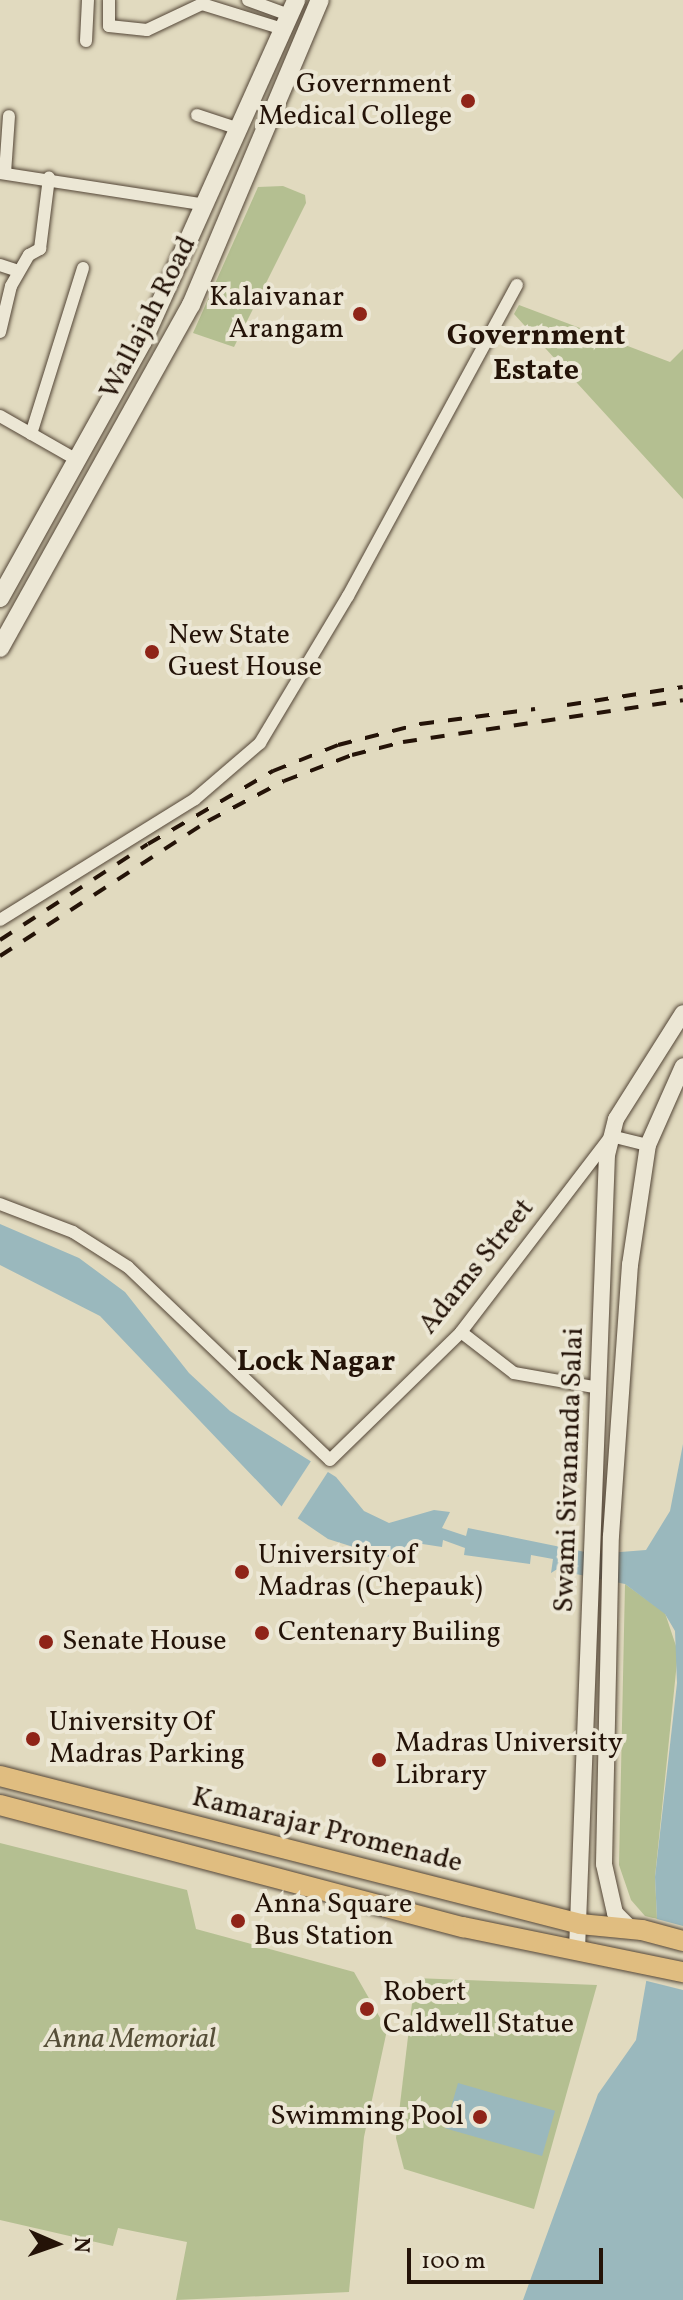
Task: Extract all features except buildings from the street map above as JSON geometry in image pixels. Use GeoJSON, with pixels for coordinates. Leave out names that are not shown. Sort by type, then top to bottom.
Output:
{"type":"FeatureCollection","features":[{"type":"Feature","properties":{"kind":"main road","name":"Wallajah Road"},"geometry":{"type":"LineString","coordinates":[[0,648],[191,305],[320,0]]}},
{"type":"Feature","properties":{"kind":"main road","name":"Wallajah Road"},"geometry":{"type":"LineString","coordinates":[[0,598],[143,341],[207,205],[289,15]]}},
{"type":"Feature","properties":{"kind":"main road","name":"Kamarajar Promenade"},"geometry":{"type":"LineString","coordinates":[[0,1776],[580,1924],[636,1929],[683,1941]]}},
{"type":"Feature","properties":{"kind":"main road","name":"Kamarajar Promenade"},"geometry":{"type":"LineString","coordinates":[[0,1805],[463,1927],[634,1958],[683,1972]]}},
{"type":"Feature","properties":{"kind":"street"},"geometry":{"type":"LineString","coordinates":[[80,0],[88,0],[86,41]]}},
{"type":"Feature","properties":{"kind":"street"},"geometry":{"type":"LineString","coordinates":[[109,0],[109,26],[147,30],[202,2],[289,15]]}},
{"type":"Feature","properties":{"kind":"street"},"geometry":{"type":"LineString","coordinates":[[248,0],[289,15]]}},
{"type":"Feature","properties":{"kind":"street"},"geometry":{"type":"LineString","coordinates":[[197,115],[239,129]]}},
{"type":"Feature","properties":{"kind":"street"},"geometry":{"type":"LineString","coordinates":[[9,116],[2,173],[207,205]]}},
{"type":"Feature","properties":{"kind":"street"},"geometry":{"type":"LineString","coordinates":[[0,332],[19,271],[40,249],[49,178]]}},
{"type":"Feature","properties":{"kind":"street"},"geometry":{"type":"LineString","coordinates":[[0,265],[19,271]]}},
{"type":"Feature","properties":{"kind":"street"},"geometry":{"type":"LineString","coordinates":[[31,434],[83,268]]}},
{"type":"Feature","properties":{"kind":"street"},"geometry":{"type":"LineString","coordinates":[[0,920],[195,799],[260,743],[348,596],[517,285]]}},
{"type":"Feature","properties":{"kind":"street"},"geometry":{"type":"LineString","coordinates":[[0,416],[77,460]]}},
{"type":"Feature","properties":{"kind":"street","name":"Swami Sivananda Salai"},"geometry":{"type":"LineString","coordinates":[[577,1950],[611,1136],[616,1119],[683,1013]]}},
{"type":"Feature","properties":{"kind":"street","name":"Swami Sivananda Salai"},"geometry":{"type":"LineString","coordinates":[[636,1929],[615,1913],[604,1864],[611,1536],[630,1265],[648,1145],[683,1066]]}},
{"type":"Feature","properties":{"kind":"street"},"geometry":{"type":"LineString","coordinates":[[611,1136],[648,1145]]}},
{"type":"Feature","properties":{"kind":"street","name":"Adams Street"},"geometry":{"type":"LineString","coordinates":[[0,1204],[73,1232],[128,1267],[330,1460],[461,1332],[611,1136]]}},
{"type":"Feature","properties":{"kind":"street"},"geometry":{"type":"LineString","coordinates":[[461,1332],[514,1373],[599,1388]]}},
{"type":"Feature","properties":{"kind":"green space"},"geometry":{"type":"Polygon","coordinates":[[[283,186],[305,195],[306,203],[234,347],[193,333],[258,187],[283,186]]]}},
{"type":"Feature","properties":{"kind":"green space"},"geometry":{"type":"Polygon","coordinates":[[[519,305],[670,362],[683,349],[683,499],[514,314],[519,305]]]}},
{"type":"Feature","properties":{"kind":"green space"},"geometry":{"type":"Polygon","coordinates":[[[625,1584],[665,1613],[678,1652],[655,1877],[657,1919],[645,1916],[631,1900],[619,1865],[625,1584]]]}},
{"type":"Feature","properties":{"kind":"green space","name":"Anna Memorial"},"geometry":{"type":"Polygon","coordinates":[[[0,1843],[187,1890],[196,1929],[354,1972],[387,2030],[364,2137],[349,2292],[176,2300],[187,2242],[118,2228],[113,2246],[0,2220],[0,1843]]]}},
{"type":"Feature","properties":{"kind":"green space"},"geometry":{"type":"Polygon","coordinates":[[[415,1978],[597,1985],[534,2209],[404,2169],[396,2138],[415,1978]]]}},
{"type":"Feature","properties":{"kind":"water"},"geometry":{"type":"Polygon","coordinates":[[[0,1224],[79,1258],[125,1292],[189,1373],[230,1411],[336,1477],[364,1511],[389,1523],[434,1510],[450,1512],[442,1528],[466,1536],[468,1528],[595,1554],[646,1550],[670,1511],[683,1444],[683,2300],[523,2300],[598,2094],[636,2040],[657,1919],[655,1877],[677,1683],[675,1631],[665,1614],[625,1584],[571,1573],[562,1566],[551,1573],[553,1559],[531,1555],[530,1564],[464,1555],[465,1548],[443,1540],[442,1547],[416,1543],[408,1556],[385,1557],[328,1539],[284,1509],[100,1316],[0,1265],[0,1224]]]}},
{"type":"Feature","properties":{"kind":"water"},"geometry":{"type":"Polygon","coordinates":[[[458,2083],[555,2111],[542,2156],[445,2128],[458,2083]]]}},
{"type":"Feature","properties":{"kind":"pier"},"geometry":{"type":"Polygon","coordinates":[[[313,1458],[330,1469],[297,1519],[280,1508],[313,1458]]]}},
{"type":"Feature","properties":{"kind":"pier"},"geometry":{"type":"Polygon","coordinates":[[[653,1918],[683,1926],[683,1990],[643,1980],[653,1918]]]}},
{"type":"Feature","properties":{"kind":"railway"},"geometry":{"type":"LineString","coordinates":[[567,705],[683,687]]}},
{"type":"Feature","properties":{"kind":"railway"},"geometry":{"type":"LineString","coordinates":[[0,956],[208,821],[284,781],[352,755],[403,742],[683,700]]}},
{"type":"Feature","properties":{"kind":"railway"},"geometry":{"type":"LineString","coordinates":[[0,940],[148,844],[273,771],[338,745],[420,724],[535,709]]}},
{"type":"Feature","properties":{"kind":"place","name":"Government Medical College"},"geometry":{"type":"Point","coordinates":[468,101]}},
{"type":"Feature","properties":{"kind":"place","name":"Kalaivanar Arangam"},"geometry":{"type":"Point","coordinates":[360,314]}},
{"type":"Feature","properties":{"kind":"place","name":"New State Guest House"},"geometry":{"type":"Point","coordinates":[152,652]}},
{"type":"Feature","properties":{"kind":"place","name":"University of Madras (Chepauk)"},"geometry":{"type":"Point","coordinates":[242,1572]}},
{"type":"Feature","properties":{"kind":"place","name":"Centenary Builing"},"geometry":{"type":"Point","coordinates":[262,1633]}},
{"type":"Feature","properties":{"kind":"place","name":"Senate House"},"geometry":{"type":"Point","coordinates":[46,1642]}},
{"type":"Feature","properties":{"kind":"place","name":"University Of Madras Parking"},"geometry":{"type":"Point","coordinates":[33,1739]}},
{"type":"Feature","properties":{"kind":"place","name":"Madras University Library"},"geometry":{"type":"Point","coordinates":[379,1760]}},
{"type":"Feature","properties":{"kind":"place","name":"Anna Square Bus Station"},"geometry":{"type":"Point","coordinates":[238,1921]}},
{"type":"Feature","properties":{"kind":"place","name":"Robert Caldwell Statue"},"geometry":{"type":"Point","coordinates":[367,2009]}},
{"type":"Feature","properties":{"kind":"place","name":"Swimming Pool"},"geometry":{"type":"Point","coordinates":[480,2117]}},
{"type":"Feature","properties":{"kind":"district","name":"Government Estate"},"geometry":{"type":"Point","coordinates":[536,353]}},
{"type":"Feature","properties":{"kind":"district","name":"Lock Nagar"},"geometry":{"type":"Point","coordinates":[316,1362]}}]}
